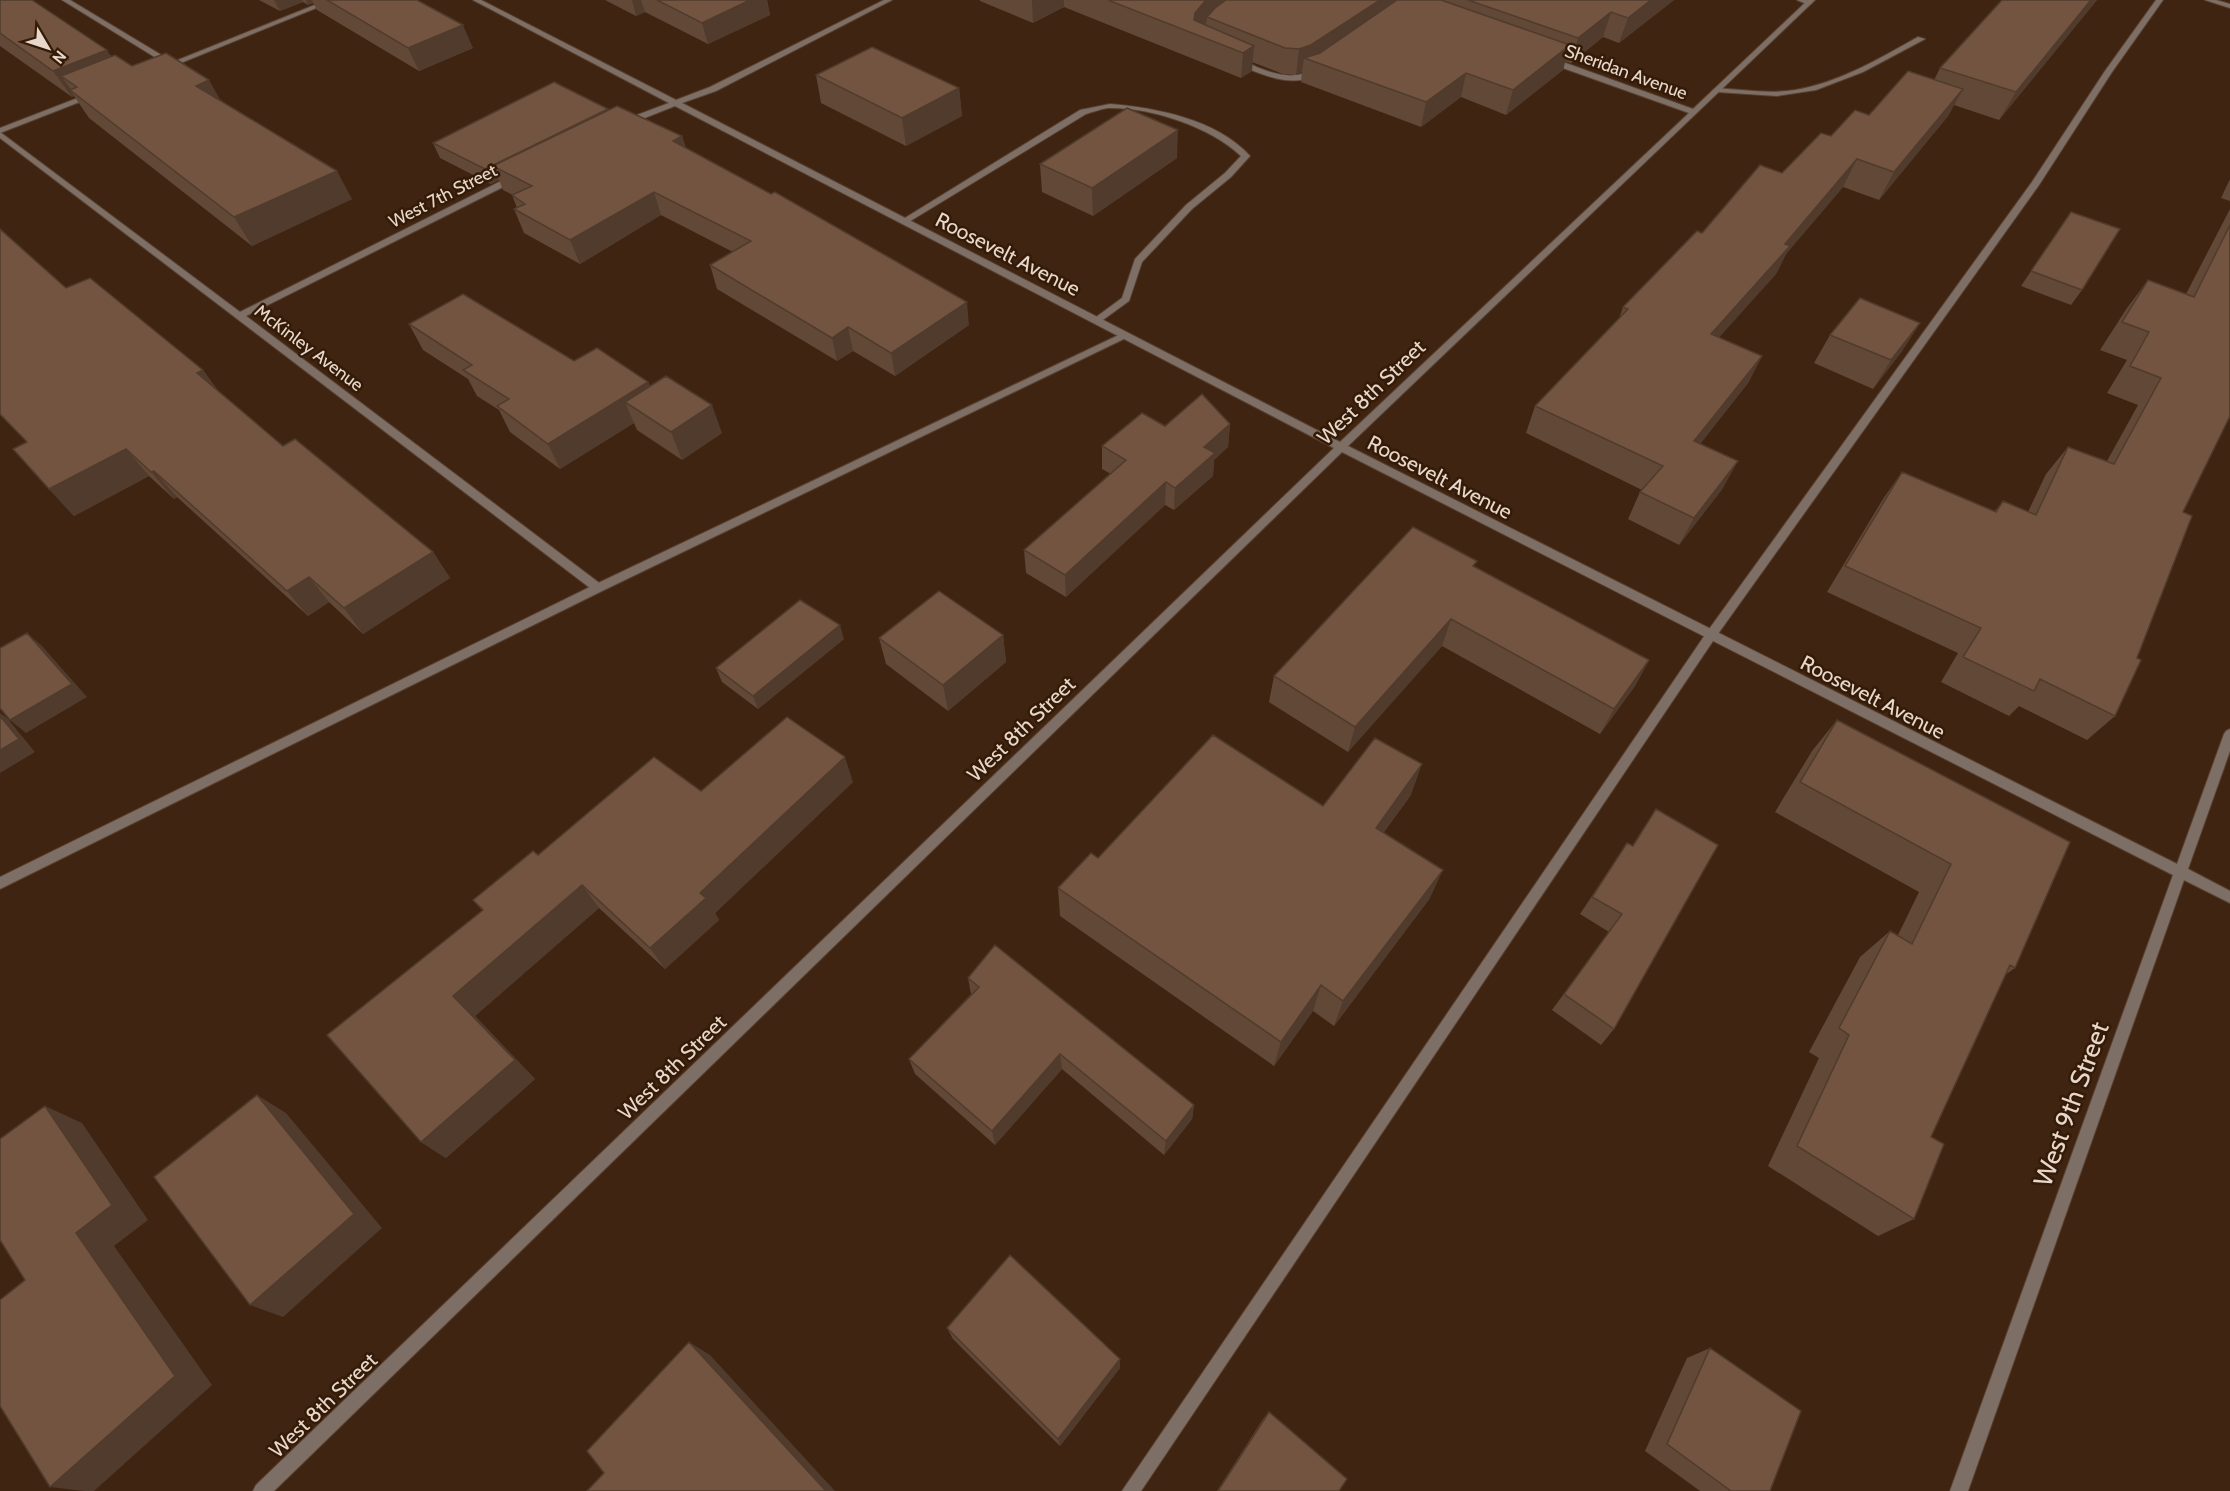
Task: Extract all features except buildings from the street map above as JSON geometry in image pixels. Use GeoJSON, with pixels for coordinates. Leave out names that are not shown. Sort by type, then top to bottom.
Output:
{"type":"FeatureCollection","features":[{"type":"Feature","properties":{"kind":"street"},"geometry":{"type":"LineString","coordinates":[[65,0],[172,64]]}},
{"type":"Feature","properties":{"kind":"street"},"geometry":{"type":"LineString","coordinates":[[161,69],[333,0]]}},
{"type":"Feature","properties":{"kind":"street","name":"Roosevelt Avenue"},"geometry":{"type":"LineString","coordinates":[[476,0],[1341,447],[2230,897]]}},
{"type":"Feature","properties":{"kind":"street"},"geometry":{"type":"LineString","coordinates":[[618,125],[713,89],[889,0]]}},
{"type":"Feature","properties":{"kind":"street"},"geometry":{"type":"LineString","coordinates":[[1131,1491],[1711,635],[2036,183],[2109,71],[2160,0]]}},
{"type":"Feature","properties":{"kind":"street"},"geometry":{"type":"LineString","coordinates":[[2208,0],[2230,6]]}},
{"type":"Feature","properties":{"kind":"street","name":"West 8th Street"},"geometry":{"type":"LineString","coordinates":[[262,1491],[1341,447],[1717,90],[1807,1]]}},
{"type":"Feature","properties":{"kind":"street"},"geometry":{"type":"LineString","coordinates":[[1717,90],[1776,93],[1815,88],[1849,75],[1921,39]]}},
{"type":"Feature","properties":{"kind":"street","name":"Sheridan Avenue"},"geometry":{"type":"LineString","coordinates":[[1537,56],[1694,112]]}},
{"type":"Feature","properties":{"kind":"street"},"geometry":{"type":"LineString","coordinates":[[1227,57],[1289,79],[1305,77],[1321,68]]}},
{"type":"Feature","properties":{"kind":"street"},"geometry":{"type":"LineString","coordinates":[[0,133],[97,94]]}},
{"type":"Feature","properties":{"kind":"street"},"geometry":{"type":"LineString","coordinates":[[904,220],[1083,112],[1107,106],[1155,112],[1203,128],[1236,145],[1246,156],[1228,175],[1189,207],[1138,261],[1126,299],[1098,321]]}},
{"type":"Feature","properties":{"kind":"street","name":"McKinley Avenue"},"geometry":{"type":"LineString","coordinates":[[0,133],[598,588]]}},
{"type":"Feature","properties":{"kind":"street","name":"West 7th Street"},"geometry":{"type":"LineString","coordinates":[[240,315],[524,173]]}},
{"type":"Feature","properties":{"kind":"street"},"geometry":{"type":"LineString","coordinates":[[0,883],[598,588],[1125,335]]}},
{"type":"Feature","properties":{"kind":"street","name":"West 9th Street"},"geometry":{"type":"LineString","coordinates":[[1959,1491],[2230,734]]}}]}
